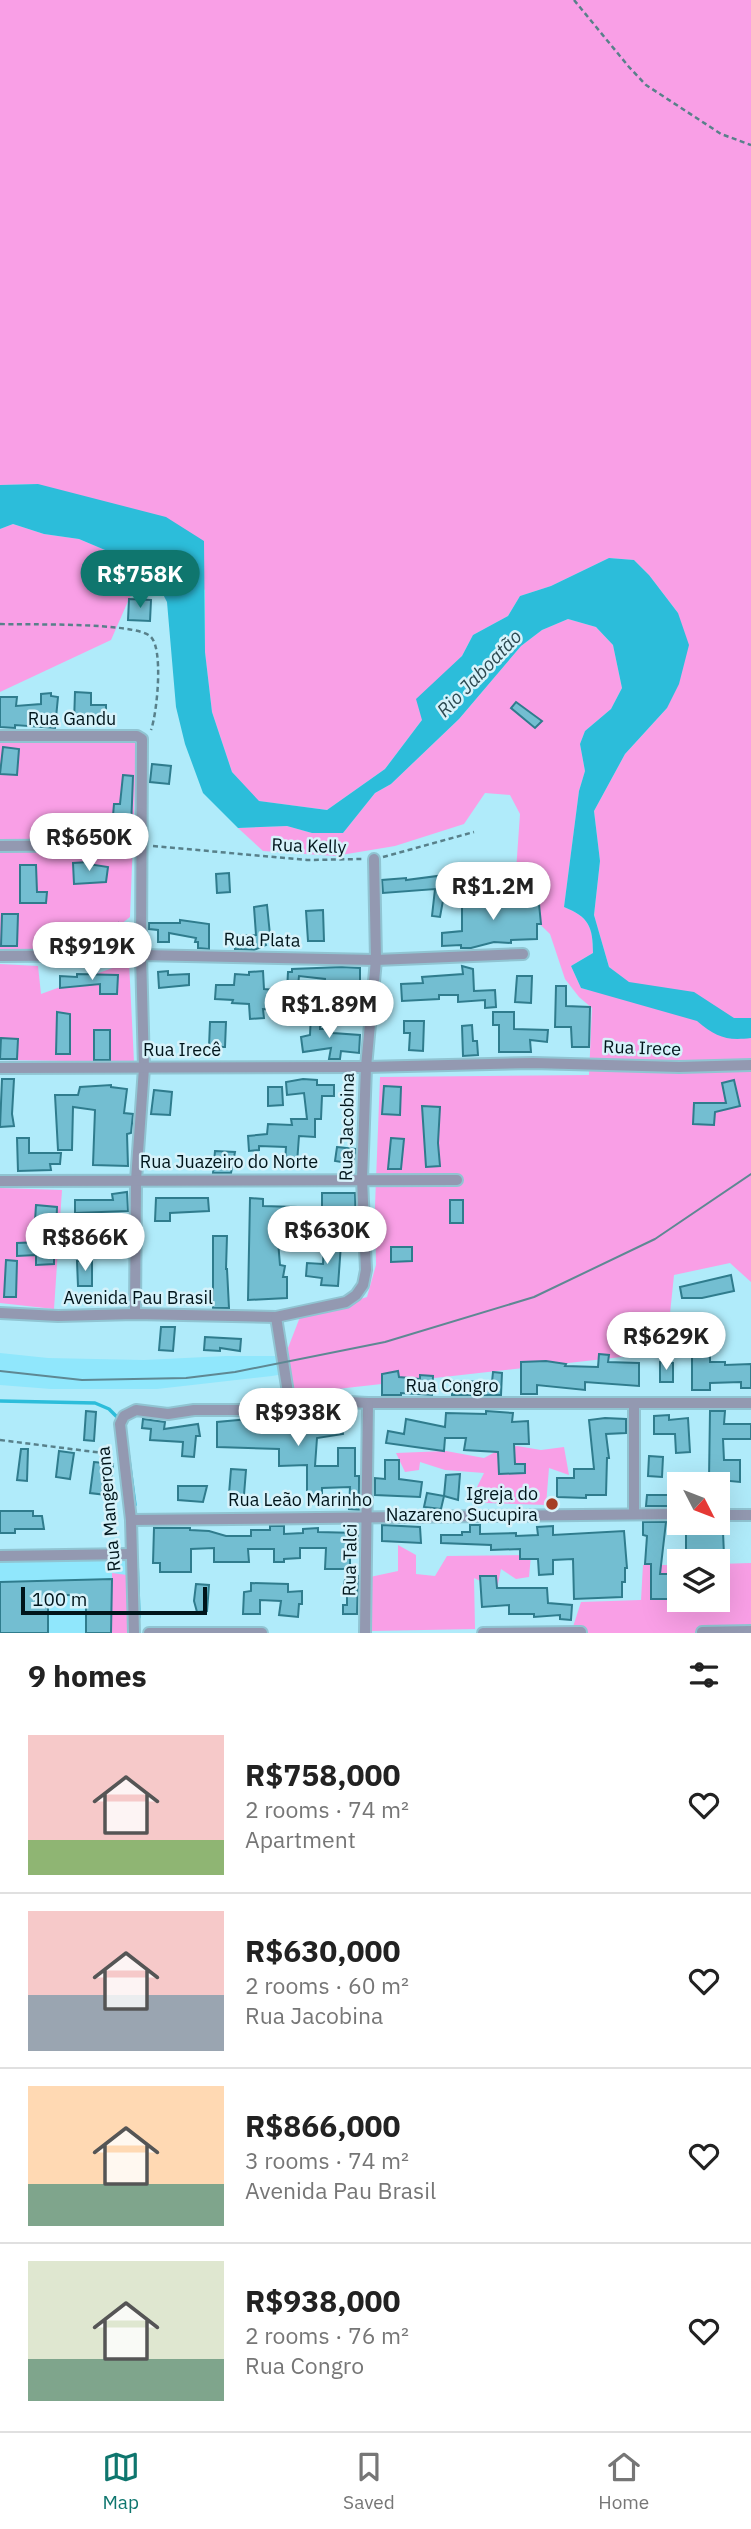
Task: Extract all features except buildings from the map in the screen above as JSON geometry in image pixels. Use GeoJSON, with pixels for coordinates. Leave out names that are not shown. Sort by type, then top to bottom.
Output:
{"type":"FeatureCollection","features":[{"type":"Feature","properties":{"kind":"street","name":"Rua Gandu"},"geometry":{"type":"LineString","coordinates":[[0,736],[137,736],[142,739]]}},
{"type":"Feature","properties":{"kind":"street"},"geometry":{"type":"LineString","coordinates":[[135,1314],[136,1180],[144,1068],[141,955],[142,739]]}},
{"type":"Feature","properties":{"kind":"street"},"geometry":{"type":"LineString","coordinates":[[0,846],[141,845]]}},
{"type":"Feature","properties":{"kind":"street","name":"Rua Jacobina"},"geometry":{"type":"LineString","coordinates":[[366,1270],[362,1179],[366,1067],[376,960],[374,859]]}},
{"type":"Feature","properties":{"kind":"street","name":"Rua Plata"},"geometry":{"type":"LineString","coordinates":[[0,956],[141,955],[376,960],[523,954]]}},
{"type":"Feature","properties":{"kind":"street","name":"Rua Irecê"},"geometry":{"type":"LineString","coordinates":[[0,1068],[366,1067],[533,1063]]}},
{"type":"Feature","properties":{"kind":"street","name":"Rua Irece"},"geometry":{"type":"LineString","coordinates":[[533,1063],[679,1067],[751,1065]]}},
{"type":"Feature","properties":{"kind":"street","name":"Rua Juazeiro do Norte"},"geometry":{"type":"LineString","coordinates":[[0,1181],[457,1180]]}},
{"type":"Feature","properties":{"kind":"street","name":"Avenida Pau Brasil"},"geometry":{"type":"LineString","coordinates":[[0,1314],[276,1317],[346,1302],[356,1295],[363,1284],[366,1270]]}},
{"type":"Feature","properties":{"kind":"street"},"geometry":{"type":"LineString","coordinates":[[276,1317],[289,1399]]}},
{"type":"Feature","properties":{"kind":"street","name":"Rua Congro"},"geometry":{"type":"LineString","coordinates":[[120,1424],[124,1416],[136,1410],[168,1413],[240,1410],[289,1399],[368,1403],[751,1403]]}},
{"type":"Feature","properties":{"kind":"street","name":"Rua Talci"},"geometry":{"type":"LineString","coordinates":[[365,1633],[368,1403]]}},
{"type":"Feature","properties":{"kind":"street"},"geometry":{"type":"LineString","coordinates":[[634,1403],[634,1513]]}},
{"type":"Feature","properties":{"kind":"street","name":"Rua Mangerona"},"geometry":{"type":"LineString","coordinates":[[120,1424],[131,1520],[134,1633]]}},
{"type":"Feature","properties":{"kind":"street","name":"Rua Leão Marinho"},"geometry":{"type":"LineString","coordinates":[[131,1520],[667,1514]]}},
{"type":"Feature","properties":{"kind":"street"},"geometry":{"type":"LineString","coordinates":[[730,1515],[751,1515]]}},
{"type":"Feature","properties":{"kind":"street"},"geometry":{"type":"LineString","coordinates":[[0,1556],[131,1554]]}},
{"type":"Feature","properties":{"kind":"street"},"geometry":{"type":"LineString","coordinates":[[702,1632],[751,1631]]}},
{"type":"Feature","properties":{"kind":"street"},"geometry":{"type":"LineString","coordinates":[[482,1633],[581,1632]]}},
{"type":"Feature","properties":{"kind":"street"},"geometry":{"type":"LineString","coordinates":[[149,1633],[262,1633]]}},
{"type":"Feature","properties":{"kind":"path"},"geometry":{"type":"LineString","coordinates":[[574,0],[646,85],[721,134],[751,145]]}},
{"type":"Feature","properties":{"kind":"path"},"geometry":{"type":"LineString","coordinates":[[0,624],[119,628],[147,634],[153,638],[158,680],[157,708],[148,736],[142,739]]}},
{"type":"Feature","properties":{"kind":"path","name":"Rua Kelly"},"geometry":{"type":"LineString","coordinates":[[141,845],[307,860],[374,859],[474,832]]}},
{"type":"Feature","properties":{"kind":"path"},"geometry":{"type":"LineString","coordinates":[[0,1440],[123,1455]]}},
{"type":"Feature","properties":{"kind":"shaded area"},"geometry":{"type":"Polygon","coordinates":[[[0,0],[751,0],[751,1282],[730,1263],[674,1275],[666,1352],[293,1394],[288,1348],[300,1317],[367,1297],[376,1265],[375,1206],[380,1077],[589,1075],[592,1008],[565,979],[550,934],[525,910],[516,871],[520,814],[510,795],[485,793],[464,824],[395,846],[335,856],[263,851],[238,828],[287,826],[312,833],[343,833],[375,793],[391,784],[459,719],[521,646],[542,630],[568,619],[596,627],[613,645],[622,688],[611,709],[585,731],[580,744],[585,771],[579,791],[564,907],[579,915],[588,924],[593,953],[571,966],[581,988],[592,991],[649,986],[629,983],[609,967],[594,915],[600,861],[594,811],[625,754],[667,708],[678,613],[634,560],[609,558],[551,586],[520,596],[508,616],[473,635],[462,656],[442,676],[422,720],[385,769],[327,810],[258,801],[232,772],[212,712],[205,652],[205,590],[38,484],[0,485],[0,0]]]}},
{"type":"Feature","properties":{"kind":"shaded area"},"geometry":{"type":"Polygon","coordinates":[[[13,524],[44,534],[79,539],[150,569],[129,599],[111,640],[0,692],[0,529],[13,524]]]}},
{"type":"Feature","properties":{"kind":"shaded area"},"geometry":{"type":"Polygon","coordinates":[[[137,736],[130,917],[92,947],[0,952],[0,741],[137,736]]]}},
{"type":"Feature","properties":{"kind":"shaded area"},"geometry":{"type":"Polygon","coordinates":[[[129,962],[134,1062],[0,1060],[0,964],[38,966],[41,994],[129,962]]]}},
{"type":"Feature","properties":{"kind":"shaded area"},"geometry":{"type":"Polygon","coordinates":[[[0,1188],[62,1190],[54,1309],[0,1303],[0,1188]]]}},
{"type":"Feature","properties":{"kind":"shaded area"},"geometry":{"type":"Polygon","coordinates":[[[320,1343],[319,1368],[272,1376],[157,1389],[51,1389],[0,1385],[0,1353],[48,1358],[144,1360],[288,1356],[320,1343]]]}},
{"type":"Feature","properties":{"kind":"shaded area"},"geometry":{"type":"Polygon","coordinates":[[[517,1446],[541,1450],[564,1447],[569,1475],[549,1468],[546,1505],[485,1503],[485,1489],[477,1487],[484,1473],[445,1470],[420,1462],[419,1470],[405,1472],[396,1453],[446,1451],[484,1458],[499,1450],[517,1446]]]}},
{"type":"Feature","properties":{"kind":"shaded area"},"geometry":{"type":"Polygon","coordinates":[[[398,1545],[416,1555],[416,1574],[435,1576],[447,1556],[531,1555],[529,1577],[516,1579],[501,1569],[497,1589],[474,1578],[475,1629],[372,1631],[370,1577],[398,1571],[398,1545]]]}},
{"type":"Feature","properties":{"kind":"shaded area"},"geometry":{"type":"Polygon","coordinates":[[[132,1553],[133,1633],[0,1633],[0,1558],[132,1553]]]}},
{"type":"Feature","properties":{"kind":"shaded area"},"geometry":{"type":"Polygon","coordinates":[[[751,1563],[751,1633],[571,1633],[581,1602],[641,1600],[643,1565],[667,1565],[667,1612],[730,1612],[730,1564],[751,1563]]]}},
{"type":"Feature","properties":{"kind":"shaded area"},"geometry":{"type":"Polygon","coordinates":[[[112,1573],[127,1575],[133,1633],[112,1633],[112,1573]]]}},
{"type":"Feature","properties":{"kind":"water","name":"Rio Jaboatão"},"geometry":{"type":"Polygon","coordinates":[[[38,484],[166,517],[204,541],[205,652],[212,712],[232,772],[259,801],[327,810],[385,769],[422,720],[416,699],[462,656],[473,635],[508,616],[520,596],[551,586],[609,558],[634,560],[678,613],[689,645],[679,684],[667,708],[625,754],[594,811],[600,861],[594,915],[609,967],[629,982],[694,992],[734,1018],[751,1018],[751,1038],[722,1037],[697,1021],[581,988],[571,966],[593,953],[588,924],[579,915],[564,907],[579,791],[585,771],[580,744],[585,731],[611,709],[622,688],[613,645],[596,627],[568,619],[542,630],[521,646],[459,719],[391,784],[375,793],[343,833],[312,833],[287,826],[238,828],[203,793],[185,744],[176,707],[167,602],[150,569],[79,539],[44,534],[13,524],[0,529],[0,485],[38,484]]]}},
{"type":"Feature","properties":{"kind":"waterway"},"geometry":{"type":"LineString","coordinates":[[0,1401],[95,1403],[109,1409],[118,1418]]}},
{"type":"Feature","properties":{"kind":"waterway"},"geometry":{"type":"LineString","coordinates":[[127,1445],[135,1505]]}},
{"type":"Feature","properties":{"kind":"waterway"},"geometry":{"type":"LineString","coordinates":[[137,1560],[139,1617]]}},
{"type":"Feature","properties":{"kind":"tram line"},"geometry":{"type":"LineString","coordinates":[[0,1371],[82,1380],[186,1378],[235,1372],[385,1342],[534,1297],[655,1239],[751,1174]]}},
{"type":"Feature","properties":{"kind":"place","name":"Igreja do Nazareno Sucupira"},"geometry":{"type":"Point","coordinates":[552,1504]}}]}
